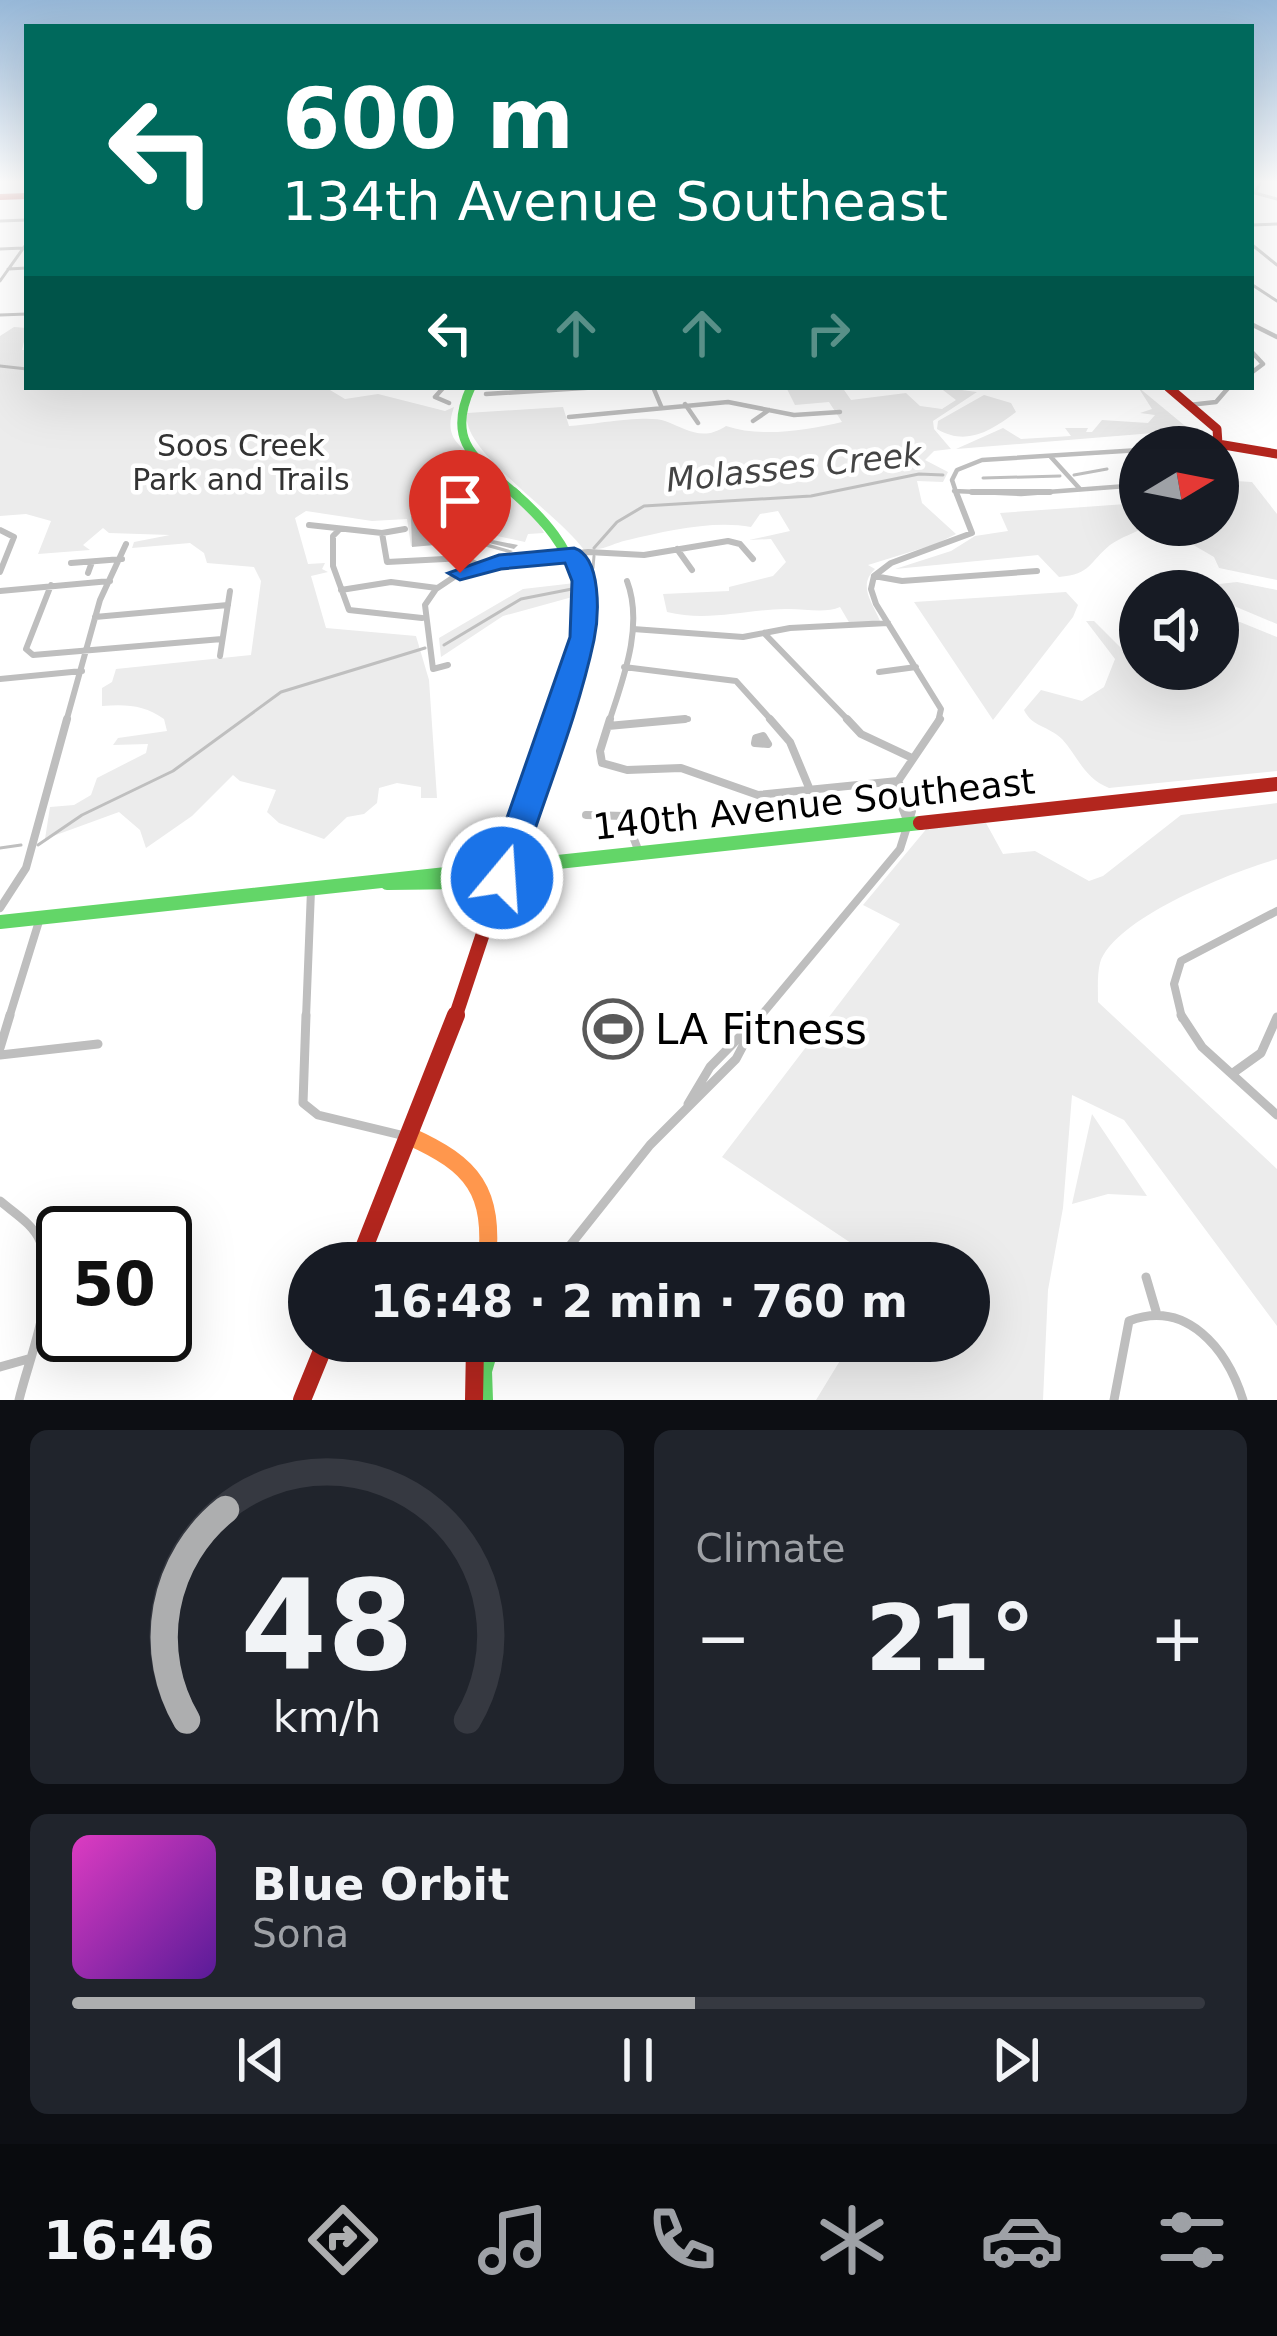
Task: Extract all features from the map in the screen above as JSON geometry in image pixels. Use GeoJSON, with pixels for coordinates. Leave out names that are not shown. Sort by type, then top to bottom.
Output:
{"type":"FeatureCollection","features":[{"type":"Feature","properties":{"kind":"main road"},"geometry":{"type":"LineString","coordinates":[[366,1242],[450,1034],[582,637],[584,581],[574,555],[551,524],[466,445],[459,418],[470,390]]}},
{"type":"Feature","properties":{"kind":"main road"},"geometry":{"type":"LineString","coordinates":[[1172,390],[1214,426]]}},
{"type":"Feature","properties":{"kind":"main road"},"geometry":{"type":"LineString","coordinates":[[1239,448],[1277,454]]}},
{"type":"Feature","properties":{"kind":"main road","name":"140th Avenue Southeast"},"geometry":{"type":"LineString","coordinates":[[0,922],[1277,784]]}},
{"type":"Feature","properties":{"kind":"main road"},"geometry":{"type":"LineString","coordinates":[[373,882],[416,887],[479,882],[489,888],[493,904]]}},
{"type":"Feature","properties":{"kind":"main road"},"geometry":{"type":"LineString","coordinates":[[409,1136],[453,1153],[478,1180],[490,1222],[489,1242]]}},
{"type":"Feature","properties":{"kind":"main road"},"geometry":{"type":"LineString","coordinates":[[302,1400],[317,1362]]}},
{"type":"Feature","properties":{"kind":"main road"},"geometry":{"type":"LineString","coordinates":[[474,1400],[480,1362]]}},
{"type":"Feature","properties":{"kind":"main road"},"geometry":{"type":"LineString","coordinates":[[483,1362],[484,1400]]}},
{"type":"Feature","properties":{"kind":"street"},"geometry":{"type":"LineString","coordinates":[[1257,248],[1275,262]]}},
{"type":"Feature","properties":{"kind":"street"},"geometry":{"type":"LineString","coordinates":[[0,281],[24,249]]}},
{"type":"Feature","properties":{"kind":"street"},"geometry":{"type":"LineString","coordinates":[[1254,254],[1264,254]]}},
{"type":"Feature","properties":{"kind":"street"},"geometry":{"type":"LineString","coordinates":[[8,269],[24,268]]}},
{"type":"Feature","properties":{"kind":"street"},"geometry":{"type":"LineString","coordinates":[[1254,325],[1277,337]]}},
{"type":"Feature","properties":{"kind":"street"},"geometry":{"type":"LineString","coordinates":[[1266,330],[1277,329]]}},
{"type":"Feature","properties":{"kind":"street"},"geometry":{"type":"LineString","coordinates":[[441,390],[435,397],[449,403]]}},
{"type":"Feature","properties":{"kind":"street"},"geometry":{"type":"LineString","coordinates":[[486,394],[551,390]]}},
{"type":"Feature","properties":{"kind":"street"},"geometry":{"type":"LineString","coordinates":[[654,390],[662,406]]}},
{"type":"Feature","properties":{"kind":"street"},"geometry":{"type":"LineString","coordinates":[[1190,405],[1216,402],[1226,390]]}},
{"type":"Feature","properties":{"kind":"street"},"geometry":{"type":"LineString","coordinates":[[752,406],[759,400]]}},
{"type":"Feature","properties":{"kind":"street"},"geometry":{"type":"LineString","coordinates":[[569,417],[728,402],[801,415],[840,412]]}},
{"type":"Feature","properties":{"kind":"street"},"geometry":{"type":"LineString","coordinates":[[685,404],[698,423]]}},
{"type":"Feature","properties":{"kind":"street"},"geometry":{"type":"LineString","coordinates":[[753,421],[769,410]]}},
{"type":"Feature","properties":{"kind":"street"},"geometry":{"type":"LineString","coordinates":[[573,1242],[688,1104],[728,1064],[755,1031],[755,1022],[898,850],[909,823],[894,787],[911,758],[940,727],[942,716],[872,595],[874,576],[891,563],[972,533],[972,521],[953,491],[954,475],[964,466],[1119,451]]}},
{"type":"Feature","properties":{"kind":"street"},"geometry":{"type":"LineString","coordinates":[[1049,455],[1080,489]]}},
{"type":"Feature","properties":{"kind":"street"},"geometry":{"type":"LineString","coordinates":[[953,491],[1119,486]]}},
{"type":"Feature","properties":{"kind":"street"},"geometry":{"type":"LineString","coordinates":[[309,525],[382,533],[405,529]]}},
{"type":"Feature","properties":{"kind":"street"},"geometry":{"type":"LineString","coordinates":[[0,530],[12,533],[14,541],[0,572]]}},
{"type":"Feature","properties":{"kind":"street"},"geometry":{"type":"LineString","coordinates":[[338,530],[333,536],[333,566],[350,610],[423,618]]}},
{"type":"Feature","properties":{"kind":"street"},"geometry":{"type":"LineString","coordinates":[[382,533],[388,562],[464,558],[480,566]]}},
{"type":"Feature","properties":{"kind":"street"},"geometry":{"type":"LineString","coordinates":[[448,664],[434,670],[434,649],[423,618],[426,603],[437,588],[480,566],[574,555],[638,556],[728,541],[740,544],[753,560]]}},
{"type":"Feature","properties":{"kind":"street"},"geometry":{"type":"LineString","coordinates":[[0,908],[26,868],[84,652],[126,544]]}},
{"type":"Feature","properties":{"kind":"street"},"geometry":{"type":"LineString","coordinates":[[677,549],[692,570]]}},
{"type":"Feature","properties":{"kind":"street"},"geometry":{"type":"LineString","coordinates":[[71,563],[122,559]]}},
{"type":"Feature","properties":{"kind":"street"},"geometry":{"type":"LineString","coordinates":[[88,573],[92,562]]}},
{"type":"Feature","properties":{"kind":"street"},"geometry":{"type":"LineString","coordinates":[[874,576],[902,581],[1037,571]]}},
{"type":"Feature","properties":{"kind":"street"},"geometry":{"type":"LineString","coordinates":[[0,591],[110,580]]}},
{"type":"Feature","properties":{"kind":"street"},"geometry":{"type":"LineString","coordinates":[[627,581],[633,588],[633,629],[600,751],[606,766],[681,768],[758,795],[898,781]]}},
{"type":"Feature","properties":{"kind":"street"},"geometry":{"type":"LineString","coordinates":[[341,590],[391,582],[437,588]]}},
{"type":"Feature","properties":{"kind":"street"},"geometry":{"type":"LineString","coordinates":[[51,585],[26,649],[29,654],[222,639]]}},
{"type":"Feature","properties":{"kind":"street"},"geometry":{"type":"LineString","coordinates":[[220,656],[230,591]]}},
{"type":"Feature","properties":{"kind":"street"},"geometry":{"type":"LineString","coordinates":[[95,617],[228,605]]}},
{"type":"Feature","properties":{"kind":"street"},"geometry":{"type":"LineString","coordinates":[[633,629],[743,638],[888,623]]}},
{"type":"Feature","properties":{"kind":"street"},"geometry":{"type":"LineString","coordinates":[[764,633],[861,734],[911,758]]}},
{"type":"Feature","properties":{"kind":"street"},"geometry":{"type":"LineString","coordinates":[[624,667],[730,678],[785,735],[810,790]]}},
{"type":"Feature","properties":{"kind":"street"},"geometry":{"type":"LineString","coordinates":[[880,672],[916,667]]}},
{"type":"Feature","properties":{"kind":"street"},"geometry":{"type":"LineString","coordinates":[[0,679],[82,671]]}},
{"type":"Feature","properties":{"kind":"street"},"geometry":{"type":"LineString","coordinates":[[606,726],[688,719]]}},
{"type":"Feature","properties":{"kind":"street"},"geometry":{"type":"LineString","coordinates":[[769,739],[785,735]]}},
{"type":"Feature","properties":{"kind":"street"},"geometry":{"type":"LineString","coordinates":[[586,815],[625,816],[639,852]]}},
{"type":"Feature","properties":{"kind":"street"},"geometry":{"type":"LineString","coordinates":[[312,889],[302,1070],[305,1107],[318,1115],[409,1136]]}},
{"type":"Feature","properties":{"kind":"street"},"geometry":{"type":"LineString","coordinates":[[1277,911],[1195,952],[1174,975],[1172,994],[1184,1024],[1277,1115]]}},
{"type":"Feature","properties":{"kind":"street"},"geometry":{"type":"LineString","coordinates":[[40,918],[0,1052],[98,1044]]}},
{"type":"Feature","properties":{"kind":"street"},"geometry":{"type":"LineString","coordinates":[[1233,1073],[1261,1053],[1277,1017]]}},
{"type":"Feature","properties":{"kind":"street"},"geometry":{"type":"LineString","coordinates":[[0,1201],[40,1240],[44,1274],[19,1400]]}},
{"type":"Feature","properties":{"kind":"street"},"geometry":{"type":"LineString","coordinates":[[1146,1277],[1156,1311]]}},
{"type":"Feature","properties":{"kind":"street"},"geometry":{"type":"LineString","coordinates":[[1114,1400],[1129,1321],[1156,1311],[1190,1322],[1208,1340],[1229,1363],[1243,1400]]}},
{"type":"Feature","properties":{"kind":"street"},"geometry":{"type":"LineString","coordinates":[[0,1366],[28,1359]]}},
{"type":"Feature","properties":{"kind":"green space","name":"Soos Creek Park and Trails"},"geometry":{"type":"Polygon","coordinates":[[[14,327],[24,328],[24,390],[330,390],[345,399],[378,394],[445,411],[454,407],[451,429],[458,444],[512,490],[544,533],[528,534],[525,542],[497,536],[411,546],[407,519],[372,521],[306,511],[295,518],[308,564],[325,563],[322,569],[328,572],[311,576],[326,628],[416,636],[429,680],[437,798],[421,798],[421,787],[397,783],[379,788],[377,803],[364,814],[347,817],[324,839],[279,823],[267,812],[276,790],[233,775],[192,816],[146,848],[140,830],[119,812],[45,839],[50,807],[74,805],[91,795],[97,778],[146,753],[148,744],[113,745],[118,738],[167,731],[164,719],[150,711],[102,706],[102,688],[112,682],[116,669],[251,655],[261,581],[254,567],[207,563],[204,553],[190,543],[132,548],[134,542],[170,535],[109,533],[103,528],[83,545],[90,550],[38,554],[51,521],[26,514],[0,516],[0,336],[14,327]]]}},
{"type":"Feature","properties":{"kind":"green space"},"geometry":{"type":"Polygon","coordinates":[[[788,390],[844,390],[851,400],[906,393],[920,406],[942,409],[956,400],[943,390],[977,392],[933,421],[951,449],[934,451],[925,460],[948,472],[943,482],[917,481],[922,503],[956,534],[868,565],[875,569],[867,582],[868,595],[880,621],[850,624],[840,607],[711,616],[667,612],[663,594],[729,591],[729,587],[773,576],[786,562],[771,539],[749,540],[790,531],[778,511],[760,514],[751,527],[690,528],[584,550],[494,464],[469,428],[467,413],[563,407],[569,426],[657,419],[702,434],[726,426],[769,432],[842,422],[829,402],[795,405],[788,390]]]}},
{"type":"Feature","properties":{"kind":"green space"},"geometry":{"type":"Polygon","coordinates":[[[1142,390],[1185,426],[1119,426],[1119,436],[956,449],[1003,428],[1021,439],[1071,436],[1065,428],[1092,432],[1102,420],[1148,423],[1155,415],[1140,413],[1152,409],[1142,390]]]}},
{"type":"Feature","properties":{"kind":"green space"},"geometry":{"type":"Polygon","coordinates":[[[984,395],[1011,403],[1016,412],[969,436],[937,429],[938,421],[984,395]]]}},
{"type":"Feature","properties":{"kind":"green space"},"geometry":{"type":"Polygon","coordinates":[[[1239,481],[1252,482],[1277,514],[1277,580],[1219,568],[1214,557],[1195,546],[1239,546],[1239,481]]]}},
{"type":"Feature","properties":{"kind":"green space"},"geometry":{"type":"Polygon","coordinates":[[[1119,504],[1119,540],[1084,570],[1059,577],[1038,555],[895,569],[951,551],[975,536],[1008,531],[1000,513],[1119,504]]]}},
{"type":"Feature","properties":{"kind":"green space"},"geometry":{"type":"Polygon","coordinates":[[[1239,582],[1277,590],[1277,624],[1239,608],[1239,582]]]}},
{"type":"Feature","properties":{"kind":"green space"},"geometry":{"type":"Polygon","coordinates":[[[575,583],[576,596],[503,616],[441,657],[439,638],[523,589],[575,583]]]}},
{"type":"Feature","properties":{"kind":"green space"},"geometry":{"type":"Polygon","coordinates":[[[1066,592],[1078,605],[1073,617],[993,720],[914,602],[1066,592]]]}},
{"type":"Feature","properties":{"kind":"green space"},"geometry":{"type":"Polygon","coordinates":[[[1086,621],[1094,621],[1119,646],[1119,690],[1239,690],[1239,622],[1277,637],[1277,771],[1109,788],[1100,784],[1062,739],[1031,720],[1024,710],[1041,690],[1082,701],[1104,687],[1115,659],[1086,621]]]}},
{"type":"Feature","properties":{"kind":"green space"},"geometry":{"type":"Polygon","coordinates":[[[1277,803],[1277,859],[1206,885],[1128,929],[1100,963],[1098,1002],[1277,1169],[1277,1326],[1124,1120],[1072,1095],[1063,1208],[1048,1290],[1043,1400],[816,1400],[839,1362],[990,1362],[990,1242],[850,1242],[722,1157],[900,924],[863,905],[928,827],[986,823],[1003,854],[1035,851],[1089,881],[1103,876],[1181,815],[1277,803]]]}},
{"type":"Feature","properties":{"kind":"green space"},"geometry":{"type":"Polygon","coordinates":[[[1092,1114],[1147,1196],[1108,1194],[1072,1204],[1092,1114]]]}},
{"type":"Feature","properties":{"kind":"shaded area"},"geometry":{"type":"Polygon","coordinates":[[[430,513],[449,523],[442,533],[461,522],[466,524],[462,534],[518,545],[514,549],[472,539],[513,551],[509,553],[469,542],[412,547],[411,516],[430,513]]]}},
{"type":"Feature","properties":{"kind":"waterway"},"geometry":{"type":"LineString","coordinates":[[0,366],[24,369]]}},
{"type":"Feature","properties":{"kind":"waterway","name":"Molasses Creek"},"geometry":{"type":"LineString","coordinates":[[1074,475],[1107,469]]}},
{"type":"Feature","properties":{"kind":"waterway","name":"Molasses Creek"},"geometry":{"type":"LineString","coordinates":[[594,548],[617,522],[644,506],[811,496],[919,474],[943,475]]}},
{"type":"Feature","properties":{"kind":"waterway","name":"Molasses Creek"},"geometry":{"type":"LineString","coordinates":[[983,478],[1060,476]]}},
{"type":"Feature","properties":{"kind":"waterway","name":"Molasses Creek"},"geometry":{"type":"LineString","coordinates":[[593,568],[594,556]]}},
{"type":"Feature","properties":{"kind":"waterway","name":"Molasses Creek"},"geometry":{"type":"LineString","coordinates":[[444,645],[521,599],[572,589]]}},
{"type":"Feature","properties":{"kind":"waterway","name":"Molasses Creek"},"geometry":{"type":"LineString","coordinates":[[38,845],[82,815],[173,771],[281,692],[425,648]]}},
{"type":"Feature","properties":{"kind":"waterway","name":"Molasses Creek"},"geometry":{"type":"LineString","coordinates":[[0,848],[21,845]]}},
{"type":"Feature","properties":{"kind":"traffic: fast"},"geometry":{"type":"LineString","coordinates":[[470,390],[459,417],[466,445],[544,521],[573,564],[581,614],[567,681]]}},
{"type":"Feature","properties":{"kind":"traffic: fast"},"geometry":{"type":"LineString","coordinates":[[0,922],[920,823]]}},
{"type":"Feature","properties":{"kind":"traffic: fast"},"geometry":{"type":"LineString","coordinates":[[387,883],[468,882],[489,888],[492,900]]}},
{"type":"Feature","properties":{"kind":"traffic: fast"},"geometry":{"type":"LineString","coordinates":[[484,1400],[486,1362]]}},
{"type":"Feature","properties":{"kind":"traffic: slow"},"geometry":{"type":"LineString","coordinates":[[409,1136],[450,1157],[476,1182],[489,1216],[489,1242]]}},
{"type":"Feature","properties":{"kind":"traffic: jam"},"geometry":{"type":"LineString","coordinates":[[1172,390],[1217,429],[1218,444],[1277,454]]}},
{"type":"Feature","properties":{"kind":"traffic: jam"},"geometry":{"type":"LineString","coordinates":[[366,1242],[450,1034],[567,681]]}},
{"type":"Feature","properties":{"kind":"traffic: jam"},"geometry":{"type":"LineString","coordinates":[[920,823],[1277,784]]}},
{"type":"Feature","properties":{"kind":"traffic: jam"},"geometry":{"type":"LineString","coordinates":[[302,1400],[317,1362]]}},
{"type":"Feature","properties":{"kind":"traffic: jam"},"geometry":{"type":"LineString","coordinates":[[474,1400],[475,1362]]}},
{"type":"Feature","properties":{"kind":"place","name":"LA Fitness"},"geometry":{"type":"Point","coordinates":[613,1029]}},
{"type":"Feature","properties":{"kind":"route"},"geometry":{"type":"LineString","coordinates":[[460,573],[499,562],[574,555],[584,581],[582,637],[502,878]]}}]}
